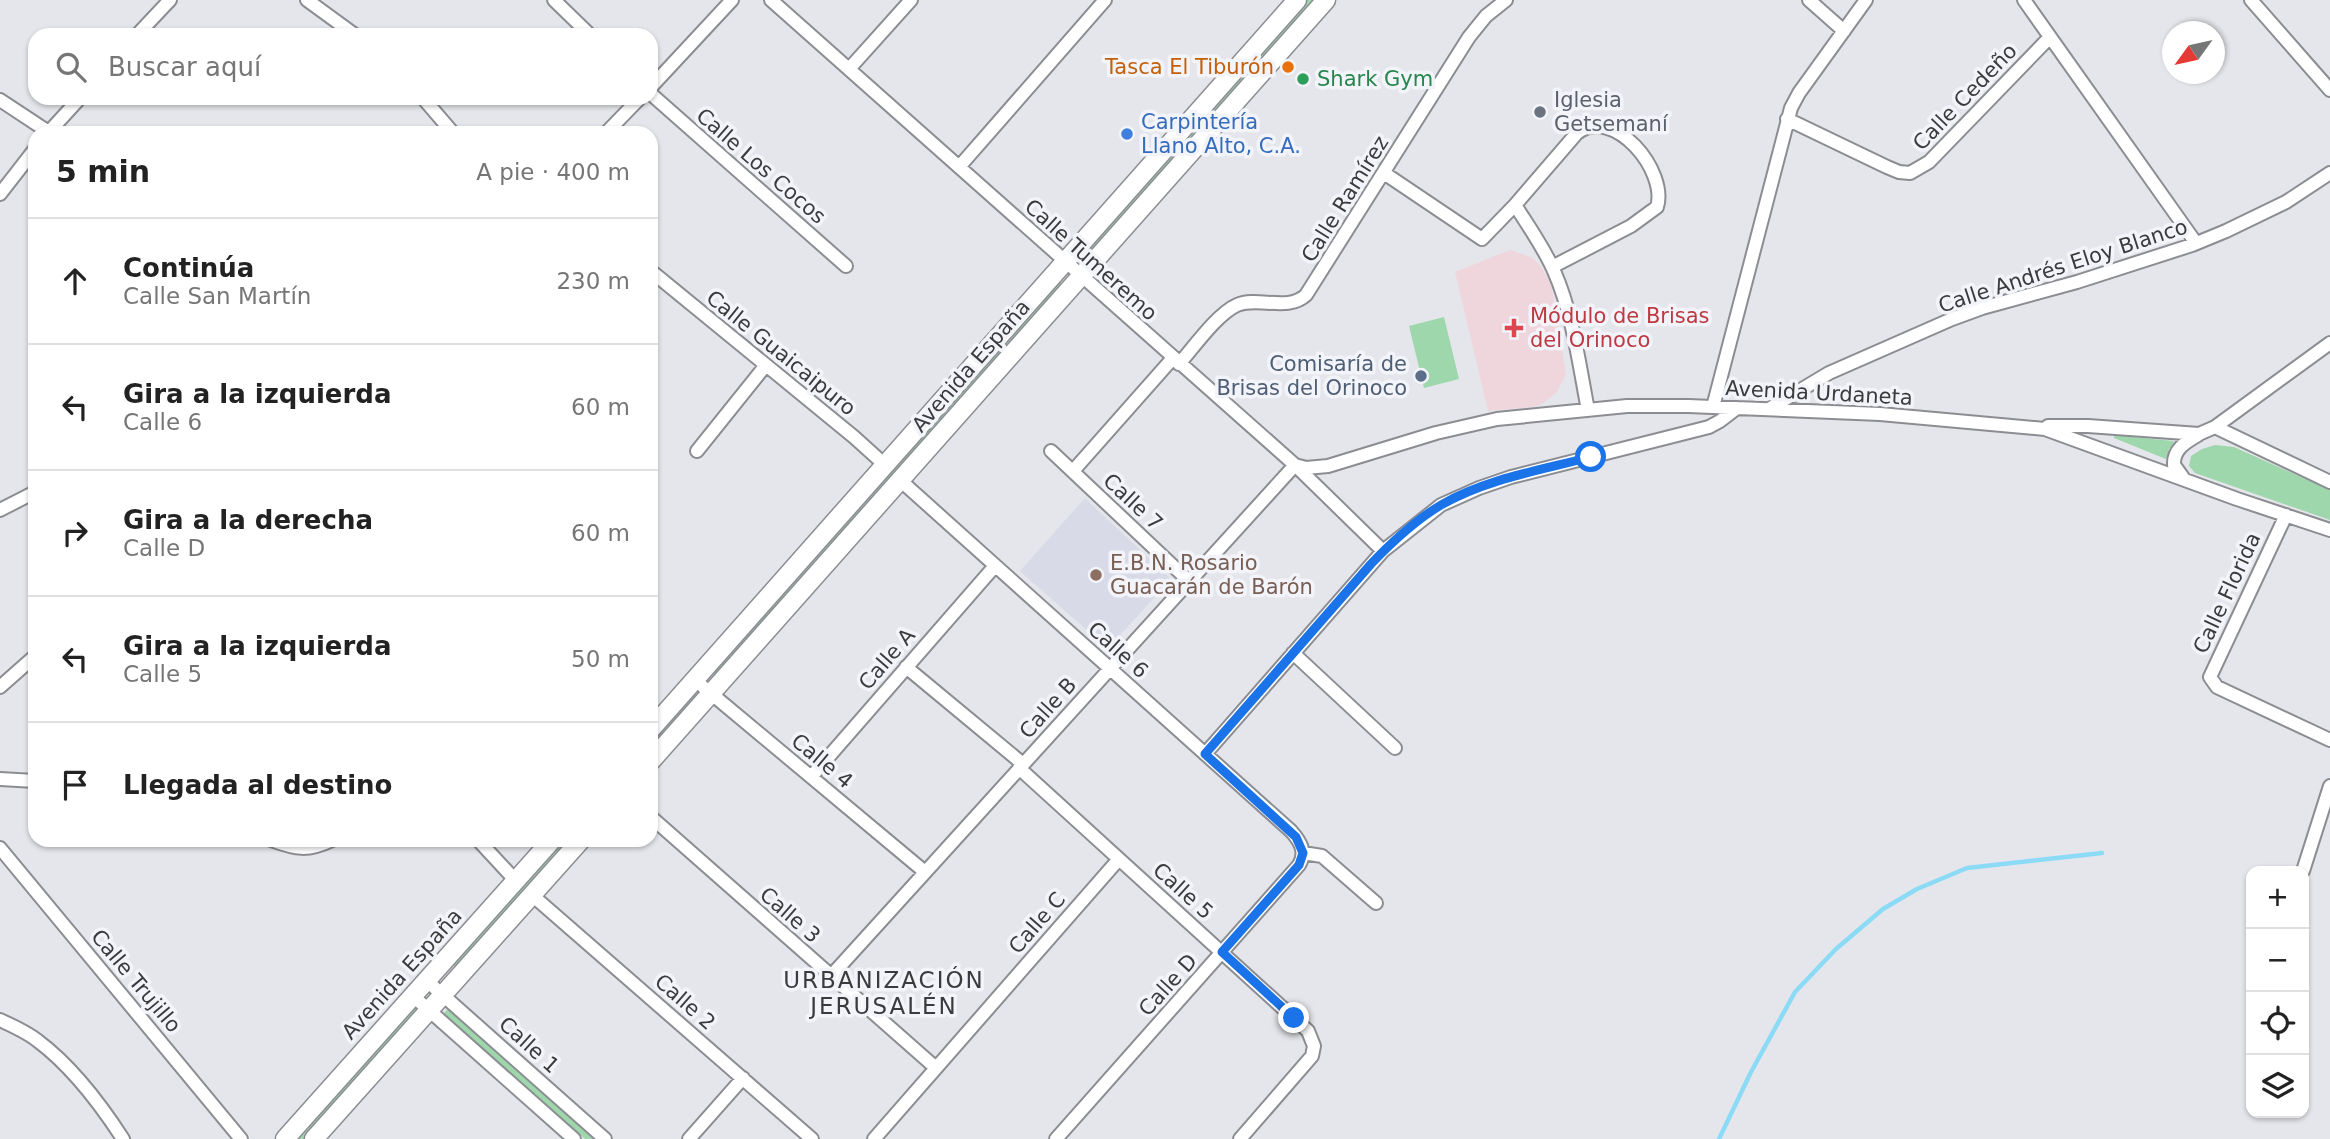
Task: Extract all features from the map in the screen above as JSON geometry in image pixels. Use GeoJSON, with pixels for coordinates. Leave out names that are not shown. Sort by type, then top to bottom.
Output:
{"type":"FeatureCollection","features":[{"type":"Feature","properties":{"kind":"main road","name":"Avenida España"},"geometry":{"type":"LineString","coordinates":[[658,721],[1297,0]]}},
{"type":"Feature","properties":{"kind":"main road","name":"Avenida España"},"geometry":{"type":"LineString","coordinates":[[658,753],[1326,0]]}},
{"type":"Feature","properties":{"kind":"main road","name":"Avenida España"},"geometry":{"type":"LineString","coordinates":[[285,1139],[546,847]]}},
{"type":"Feature","properties":{"kind":"main road","name":"Avenida España"},"geometry":{"type":"LineString","coordinates":[[314,1139],[575,847]]}},
{"type":"Feature","properties":{"kind":"street"},"geometry":{"type":"LineString","coordinates":[[144,28],[170,0]]}},
{"type":"Feature","properties":{"kind":"street"},"geometry":{"type":"LineString","coordinates":[[307,0],[345,28]]}},
{"type":"Feature","properties":{"kind":"street"},"geometry":{"type":"LineString","coordinates":[[554,0],[583,28]]}},
{"type":"Feature","properties":{"kind":"street"},"geometry":{"type":"LineString","coordinates":[[658,79],[732,0]]}},
{"type":"Feature","properties":{"kind":"street","name":"Calle Tumeremo"},"geometry":{"type":"LineString","coordinates":[[771,0],[1294,465],[1383,551]]}},
{"type":"Feature","properties":{"kind":"street"},"geometry":{"type":"LineString","coordinates":[[849,69],[911,0]]}},
{"type":"Feature","properties":{"kind":"street"},"geometry":{"type":"LineString","coordinates":[[959,167],[1105,0]]}},
{"type":"Feature","properties":{"kind":"street","name":"Calle Ramírez"},"geometry":{"type":"LineString","coordinates":[[1177,361],[1223,315],[1238,305],[1294,302],[1302,299],[1311,289],[1478,25],[1506,0]]}},
{"type":"Feature","properties":{"kind":"street"},"geometry":{"type":"LineString","coordinates":[[1809,0],[1844,31]]}},
{"type":"Feature","properties":{"kind":"street"},"geometry":{"type":"LineString","coordinates":[[1713,407],[1787,119],[1799,93],[1866,0]]}},
{"type":"Feature","properties":{"kind":"street"},"geometry":{"type":"LineString","coordinates":[[2024,0],[2196,243]]}},
{"type":"Feature","properties":{"kind":"street"},"geometry":{"type":"LineString","coordinates":[[2251,0],[2330,90]]}},
{"type":"Feature","properties":{"kind":"street","name":"Calle Cedeño"},"geometry":{"type":"LineString","coordinates":[[1787,119],[1899,172],[1915,172],[1946,146],[2050,37]]}},
{"type":"Feature","properties":{"kind":"street"},"geometry":{"type":"LineString","coordinates":[[0,100],[39,126]]}},
{"type":"Feature","properties":{"kind":"street","name":"Calle Los Cocos"},"geometry":{"type":"LineString","coordinates":[[658,100],[846,266]]}},
{"type":"Feature","properties":{"kind":"street"},"geometry":{"type":"LineString","coordinates":[[55,126],[74,105]]}},
{"type":"Feature","properties":{"kind":"street"},"geometry":{"type":"LineString","coordinates":[[429,105],[447,126]]}},
{"type":"Feature","properties":{"kind":"street"},"geometry":{"type":"LineString","coordinates":[[613,126],[633,105]]}},
{"type":"Feature","properties":{"kind":"street"},"geometry":{"type":"LineString","coordinates":[[1384,173],[1482,239],[1577,133],[1586,127],[1603,126],[1617,132],[1634,146],[1654,176],[1659,198],[1655,209],[1631,226],[1552,267]]}},
{"type":"Feature","properties":{"kind":"street"},"geometry":{"type":"LineString","coordinates":[[0,194],[28,158]]}},
{"type":"Feature","properties":{"kind":"street","name":"Calle Andrés Eloy Blanco"},"geometry":{"type":"LineString","coordinates":[[1769,409],[1829,373],[1952,319],[2196,243],[2256,218],[2330,173]]}},
{"type":"Feature","properties":{"kind":"street"},"geometry":{"type":"LineString","coordinates":[[1515,205],[1559,283],[1588,410]]}},
{"type":"Feature","properties":{"kind":"street","name":"Calle Guaicaipuro"},"geometry":{"type":"LineString","coordinates":[[658,277],[855,437],[885,465]]}},
{"type":"Feature","properties":{"kind":"street"},"geometry":{"type":"LineString","coordinates":[[2185,480],[2176,470],[2174,459],[2180,447],[2215,427],[2330,343]]}},
{"type":"Feature","properties":{"kind":"street"},"geometry":{"type":"LineString","coordinates":[[1073,471],[1177,361]]}},
{"type":"Feature","properties":{"kind":"street"},"geometry":{"type":"LineString","coordinates":[[696,452],[766,365]]}},
{"type":"Feature","properties":{"kind":"street","name":"Avenida Urdaneta"},"geometry":{"type":"LineString","coordinates":[[1294,465],[1328,466],[1436,433],[1487,421],[1627,406],[1880,414],[2032,426],[2073,438],[2330,530]]}},
{"type":"Feature","properties":{"kind":"street"},"geometry":{"type":"LineString","coordinates":[[1205,754],[1383,551],[1441,505],[1511,477],[1709,427],[1737,408]]}},
{"type":"Feature","properties":{"kind":"street"},"geometry":{"type":"LineString","coordinates":[[2032,426],[2088,426],[2199,434]]}},
{"type":"Feature","properties":{"kind":"street"},"geometry":{"type":"LineString","coordinates":[[2215,427],[2330,482]]}},
{"type":"Feature","properties":{"kind":"street","name":"Calle 7"},"geometry":{"type":"LineString","coordinates":[[1051,451],[1189,581]]}},
{"type":"Feature","properties":{"kind":"street","name":"Calle B"},"geometry":{"type":"LineString","coordinates":[[831,976],[1294,465]]}},
{"type":"Feature","properties":{"kind":"street","name":"Calle 6"},"geometry":{"type":"LineString","coordinates":[[900,481],[1291,831],[1300,843],[1303,853]]}},
{"type":"Feature","properties":{"kind":"street"},"geometry":{"type":"LineString","coordinates":[[0,510],[28,496]]}},
{"type":"Feature","properties":{"kind":"street","name":"Calle Florida"},"geometry":{"type":"LineString","coordinates":[[2286,515],[2210,677],[2217,687],[2330,740]]}},
{"type":"Feature","properties":{"kind":"street","name":"Calle A"},"geometry":{"type":"LineString","coordinates":[[811,777],[994,567]]}},
{"type":"Feature","properties":{"kind":"street"},"geometry":{"type":"LineString","coordinates":[[1293,653],[1395,748]]}},
{"type":"Feature","properties":{"kind":"street"},"geometry":{"type":"LineString","coordinates":[[0,687],[28,662]]}},
{"type":"Feature","properties":{"kind":"street","name":"Calle 5"},"geometry":{"type":"LineString","coordinates":[[906,667],[1021,766],[1303,1026],[1314,1046],[1309,1060],[1240,1139]]}},
{"type":"Feature","properties":{"kind":"street","name":"Calle 4"},"geometry":{"type":"LineString","coordinates":[[695,680],[925,872]]}},
{"type":"Feature","properties":{"kind":"street"},"geometry":{"type":"LineString","coordinates":[[0,779],[28,781]]}},
{"type":"Feature","properties":{"kind":"street"},"geometry":{"type":"LineString","coordinates":[[2305,866],[2330,786]]}},
{"type":"Feature","properties":{"kind":"street","name":"Calle 3"},"geometry":{"type":"LineString","coordinates":[[658,823],[936,1068]]}},
{"type":"Feature","properties":{"kind":"street"},"geometry":{"type":"LineString","coordinates":[[292,847],[313,847]]}},
{"type":"Feature","properties":{"kind":"street"},"geometry":{"type":"LineString","coordinates":[[484,847],[516,881]]}},
{"type":"Feature","properties":{"kind":"street","name":"Calle Trujillo"},"geometry":{"type":"LineString","coordinates":[[0,848],[241,1139]]}},
{"type":"Feature","properties":{"kind":"street"},"geometry":{"type":"LineString","coordinates":[[1303,853],[1322,856],[1376,902]]}},
{"type":"Feature","properties":{"kind":"street","name":"Calle D"},"geometry":{"type":"LineString","coordinates":[[1056,1139],[1299,865],[1303,853]]}},
{"type":"Feature","properties":{"kind":"street","name":"Calle C"},"geometry":{"type":"LineString","coordinates":[[874,1139],[1119,859]]}},
{"type":"Feature","properties":{"kind":"street","name":"Calle 2"},"geometry":{"type":"LineString","coordinates":[[532,895],[812,1139]]}},
{"type":"Feature","properties":{"kind":"street","name":"Calle 1"},"geometry":{"type":"LineString","coordinates":[[427,981],[605,1139]]}},
{"type":"Feature","properties":{"kind":"street","name":"Calle 1"},"geometry":{"type":"LineString","coordinates":[[413,996],[574,1139]]}},
{"type":"Feature","properties":{"kind":"street"},"geometry":{"type":"LineString","coordinates":[[0,1020],[36,1039],[52,1052],[102,1109],[123,1139]]}},
{"type":"Feature","properties":{"kind":"street"},"geometry":{"type":"LineString","coordinates":[[689,1139],[743,1079]]}},
{"type":"Feature","properties":{"kind":"shaded area","name":"Módulo de Brisas del Orinoco"},"geometry":{"type":"Polygon","coordinates":[[[1510,250],[1531,257],[1548,278],[1552,288],[1566,375],[1556,393],[1542,404],[1488,411],[1455,272],[1510,250]]]}},
{"type":"Feature","properties":{"kind":"shaded area","name":"E.B.N. Rosario Guacarán de Barón"},"geometry":{"type":"Polygon","coordinates":[[[1085,498],[1171,579],[1112,644],[1106,647],[1020,571],[1085,498]]]}},
{"type":"Feature","properties":{"kind":"green space"},"geometry":{"type":"Polygon","coordinates":[[[1306,0],[1317,0],[1088,254],[1086,248],[1306,0]]]}},
{"type":"Feature","properties":{"kind":"green space"},"geometry":{"type":"Polygon","coordinates":[[[1059,281],[1063,284],[716,675],[714,674],[713,672],[1059,281]]]}},
{"type":"Feature","properties":{"kind":"green space"},"geometry":{"type":"Polygon","coordinates":[[[1444,317],[1459,379],[1424,388],[1409,326],[1444,317]]]}},
{"type":"Feature","properties":{"kind":"green space"},"geometry":{"type":"Polygon","coordinates":[[[2114,435],[2174,443],[2166,459],[2114,438],[2114,435]]]}},
{"type":"Feature","properties":{"kind":"green space"},"geometry":{"type":"Polygon","coordinates":[[[2215,445],[2234,447],[2330,490],[2330,520],[2195,473],[2189,466],[2191,456],[2215,445]]]}},
{"type":"Feature","properties":{"kind":"green space"},"geometry":{"type":"Polygon","coordinates":[[[695,692],[698,695],[658,742],[658,732],[695,692]]]}},
{"type":"Feature","properties":{"kind":"green space"},"geometry":{"type":"Polygon","coordinates":[[[556,847],[565,847],[457,967],[454,966],[454,961],[556,847]]]}},
{"type":"Feature","properties":{"kind":"green space"},"geometry":{"type":"Polygon","coordinates":[[[413,1007],[418,1009],[417,1014],[305,1139],[294,1139],[413,1007]]]}},
{"type":"Feature","properties":{"kind":"green space"},"geometry":{"type":"Polygon","coordinates":[[[447,1010],[594,1139],[585,1139],[445,1015],[447,1010]]]}},
{"type":"Feature","properties":{"kind":"waterway"},"geometry":{"type":"LineString","coordinates":[[1719,1139],[1751,1072],[1795,992],[1836,949],[1883,909],[1917,889],[1967,868],[2102,853]]}},
{"type":"Feature","properties":{"kind":"place","name":"Tasca El Tiburón"},"geometry":{"type":"Point","coordinates":[1288,67]}},
{"type":"Feature","properties":{"kind":"place","name":"Shark Gym"},"geometry":{"type":"Point","coordinates":[1303,79]}},
{"type":"Feature","properties":{"kind":"place","name":"Iglesia Getsemaní"},"geometry":{"type":"Point","coordinates":[1540,112]}},
{"type":"Feature","properties":{"kind":"place","name":"Carpintería Llano Alto, C.A."},"geometry":{"type":"Point","coordinates":[1127,134]}},
{"type":"Feature","properties":{"kind":"place","name":"Módulo de Brisas del Orinoco"},"geometry":{"type":"Point","coordinates":[1514,328]}},
{"type":"Feature","properties":{"kind":"place","name":"Comisaría de Brisas del Orinoco"},"geometry":{"type":"Point","coordinates":[1421,376]}},
{"type":"Feature","properties":{"kind":"place","name":"E.B.N. Rosario Guacarán de Barón"},"geometry":{"type":"Point","coordinates":[1096,575]}},
{"type":"Feature","properties":{"kind":"district","name":"URBANIZACIÓN JERUSALÉN"},"geometry":{"type":"Point","coordinates":[884,993]}},
{"type":"Feature","properties":{"kind":"route"},"geometry":{"type":"LineString","coordinates":[[1294,1018],[1222,952],[1299,865],[1303,859],[1302,848],[1291,831],[1205,754],[1371,564],[1420,520],[1441,505],[1479,488],[1591,457]]}}]}
